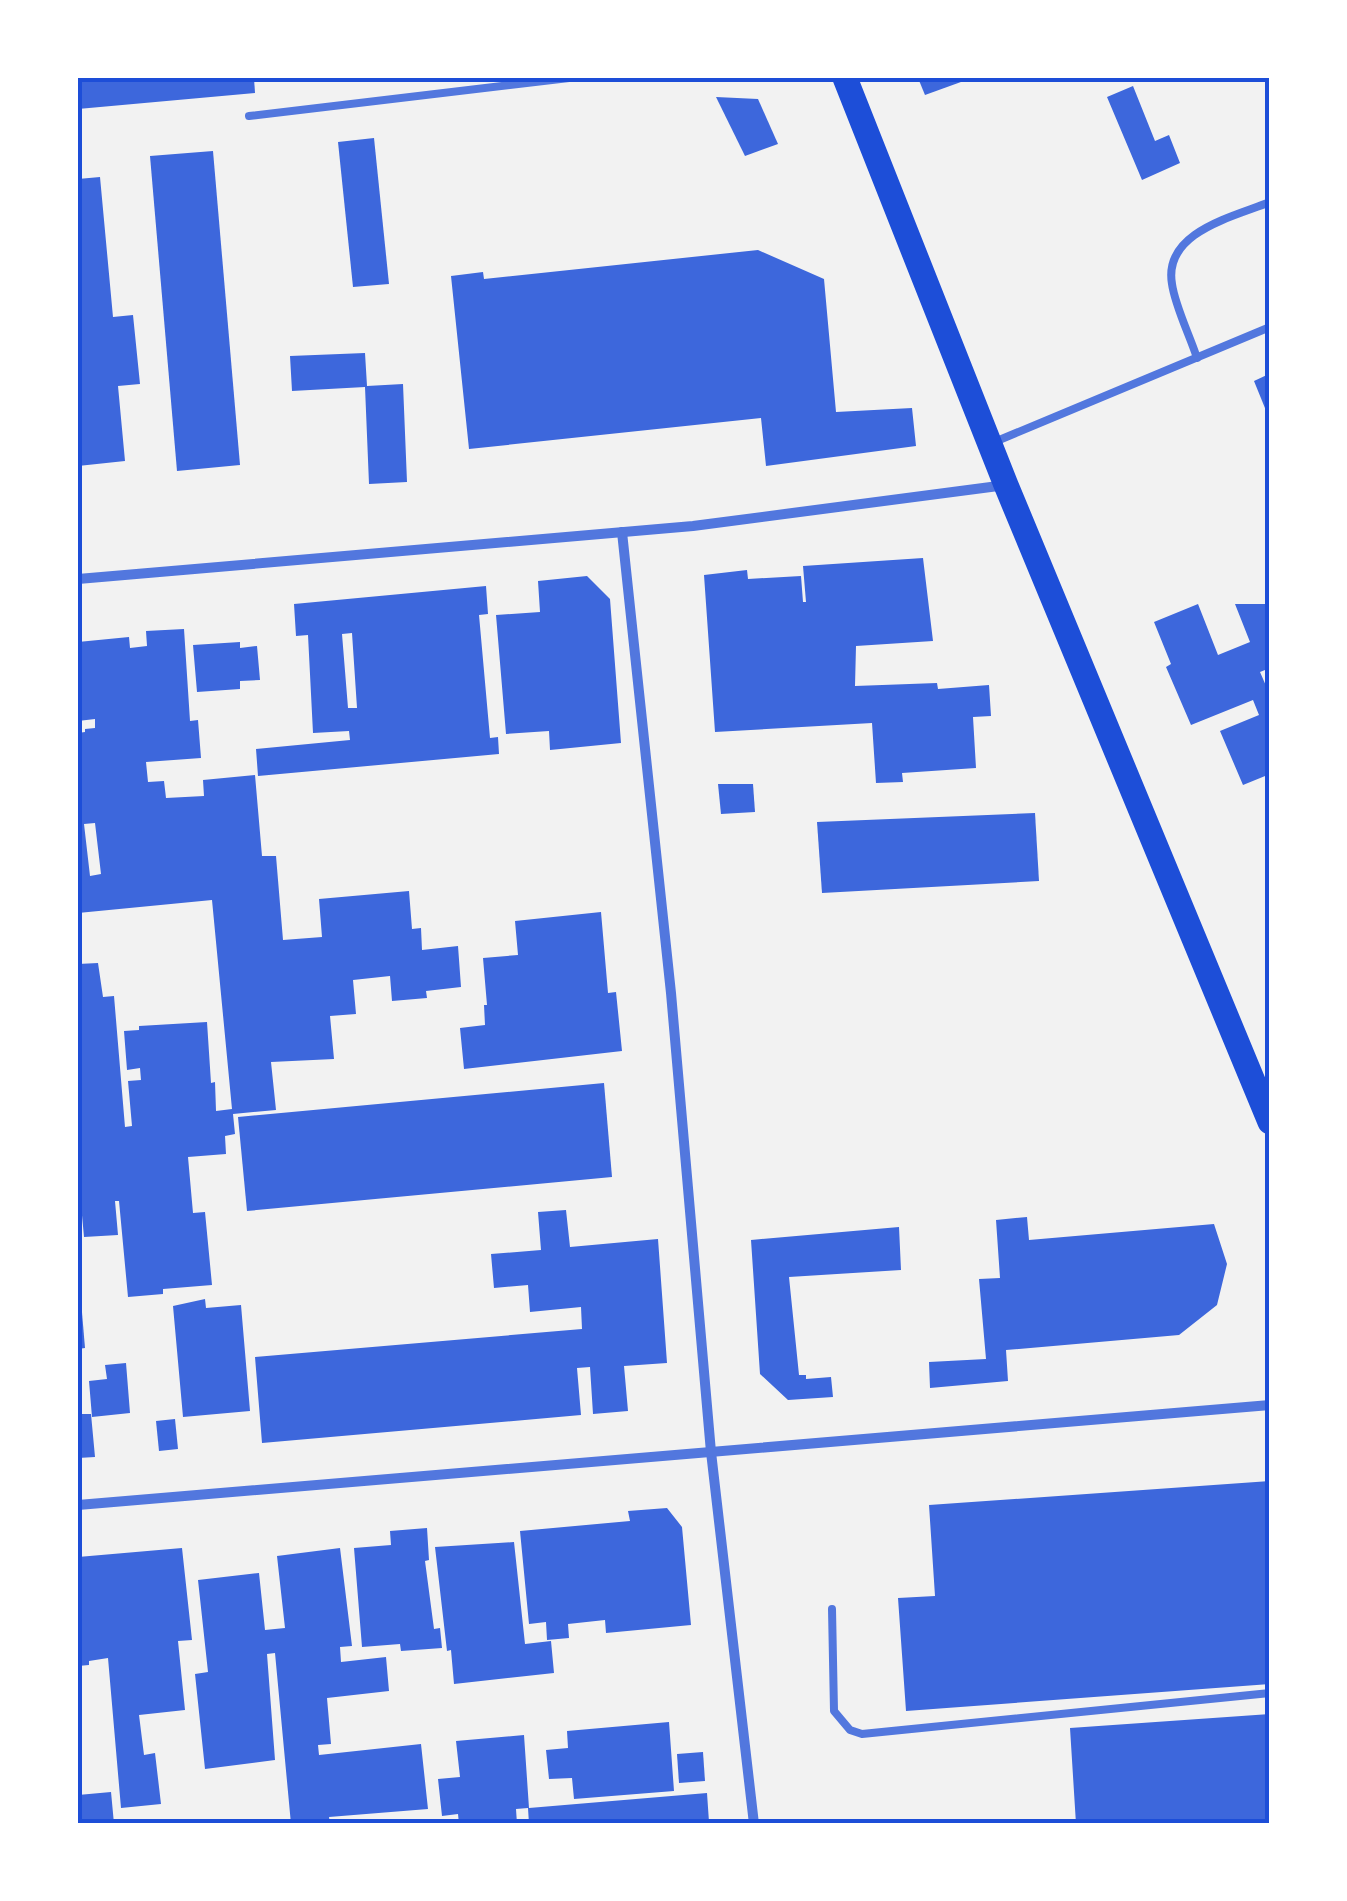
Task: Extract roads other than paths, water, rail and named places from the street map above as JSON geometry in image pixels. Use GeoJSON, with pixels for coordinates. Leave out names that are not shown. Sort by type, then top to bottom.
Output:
{"type":"FeatureCollection","features":[{"type":"Feature","properties":{"kind":"main road"},"geometry":{"type":"LineString","coordinates":[[845,78],[1006,485],[1270,1122]]}},
{"type":"Feature","properties":{"kind":"street"},"geometry":{"type":"LineString","coordinates":[[78,579],[694,526],[1006,485]]}},
{"type":"Feature","properties":{"kind":"street"},"geometry":{"type":"LineString","coordinates":[[622,532],[672,994],[711,1452],[754,1824]]}},
{"type":"Feature","properties":{"kind":"street"},"geometry":{"type":"LineString","coordinates":[[78,1504],[1270,1405]]}},
{"type":"Feature","properties":{"kind":"lane"},"geometry":{"type":"LineString","coordinates":[[249,116],[569,78]]}},
{"type":"Feature","properties":{"kind":"lane"},"geometry":{"type":"LineString","coordinates":[[1197,358],[1171,282],[1176,252],[1198,232],[1270,202]]}},
{"type":"Feature","properties":{"kind":"lane"},"geometry":{"type":"LineString","coordinates":[[990,444],[1270,327]]}},
{"type":"Feature","properties":{"kind":"lane"},"geometry":{"type":"LineString","coordinates":[[832,1609],[834,1711],[850,1730],[862,1734],[1270,1693]]}}]}
